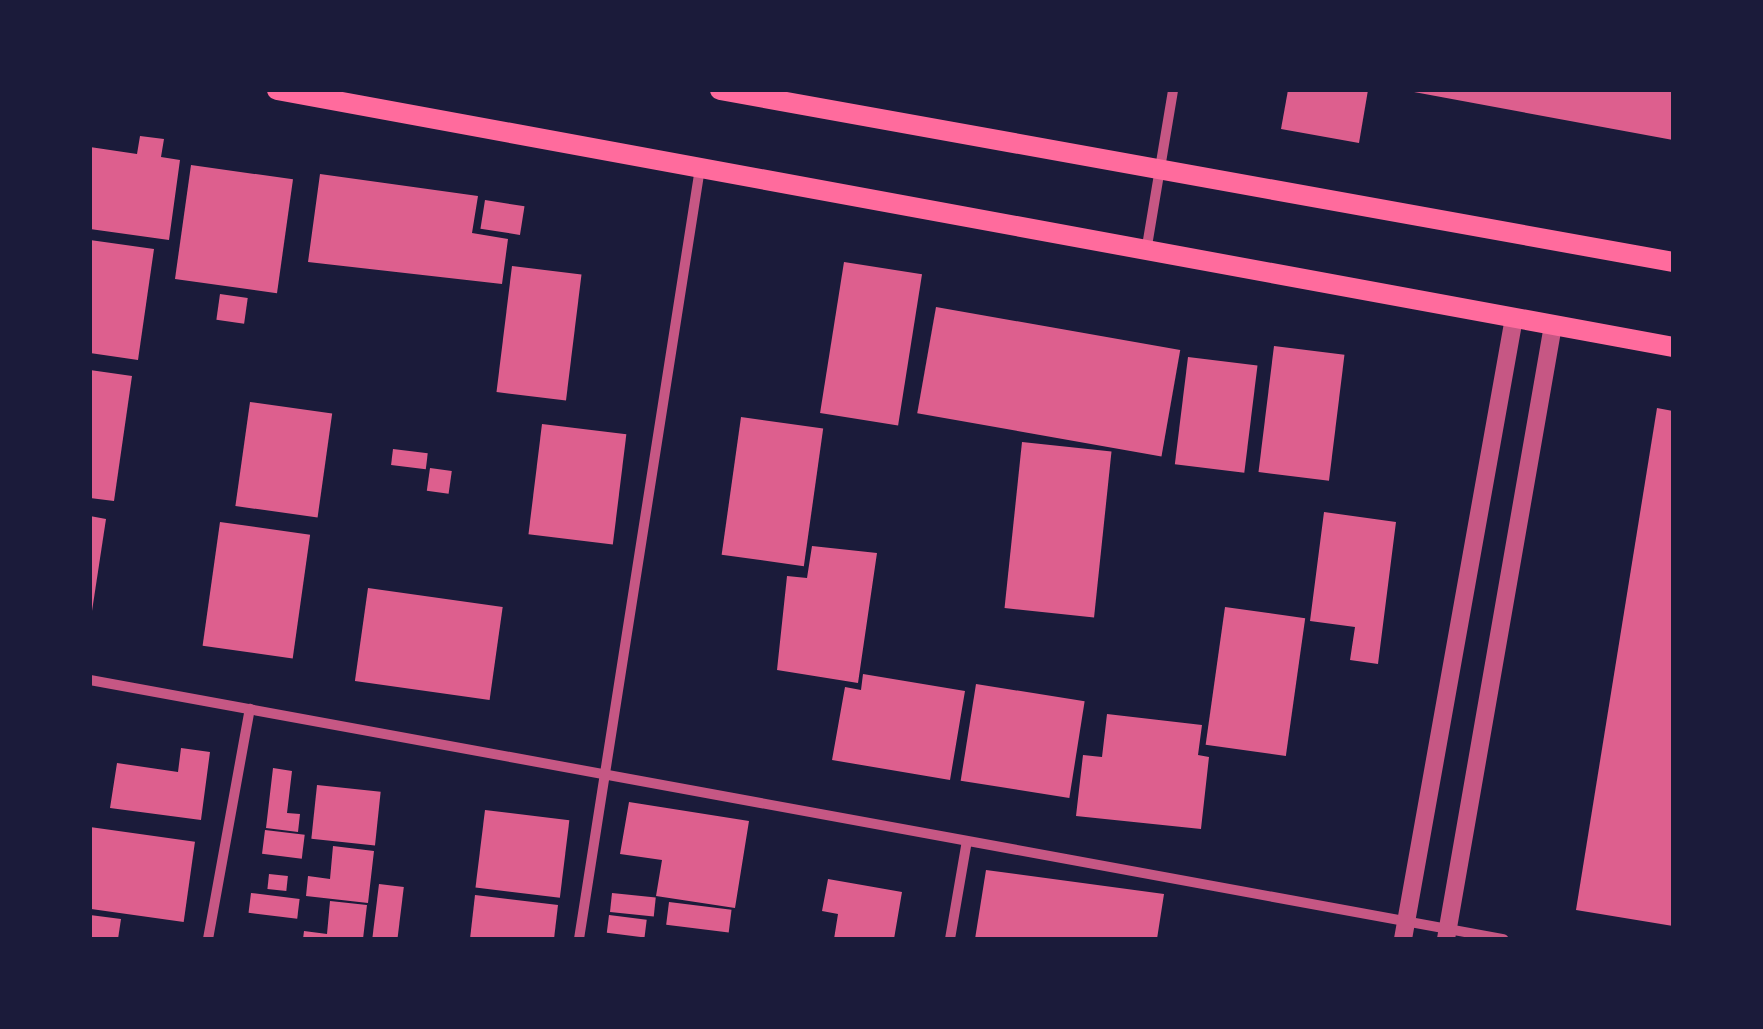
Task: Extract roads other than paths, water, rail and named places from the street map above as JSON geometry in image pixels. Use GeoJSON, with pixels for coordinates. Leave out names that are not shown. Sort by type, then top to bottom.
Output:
{"type":"FeatureCollection","features":[{"type":"Feature","properties":{"kind":"main road"},"geometry":{"type":"LineString","coordinates":[[277,90],[1147,246],[1673,347]]}},
{"type":"Feature","properties":{"kind":"main road"},"geometry":{"type":"LineString","coordinates":[[720,90],[1673,262]]}},
{"type":"Feature","properties":{"kind":"street"},"geometry":{"type":"LineString","coordinates":[[1147,246],[1173,90]]}},
{"type":"Feature","properties":{"kind":"street"},"geometry":{"type":"LineString","coordinates":[[579,939],[700,168]]}},
{"type":"Feature","properties":{"kind":"street"},"geometry":{"type":"LineString","coordinates":[[1405,931],[1514,318]]}},
{"type":"Feature","properties":{"kind":"street"},"geometry":{"type":"LineString","coordinates":[[1447,934],[1554,325]]}},
{"type":"Feature","properties":{"kind":"street"},"geometry":{"type":"LineString","coordinates":[[90,680],[968,840],[1405,931],[1502,939]]}},
{"type":"Feature","properties":{"kind":"street"},"geometry":{"type":"LineString","coordinates":[[208,939],[250,710]]}},
{"type":"Feature","properties":{"kind":"street"},"geometry":{"type":"LineString","coordinates":[[950,939],[968,840]]}}]}
